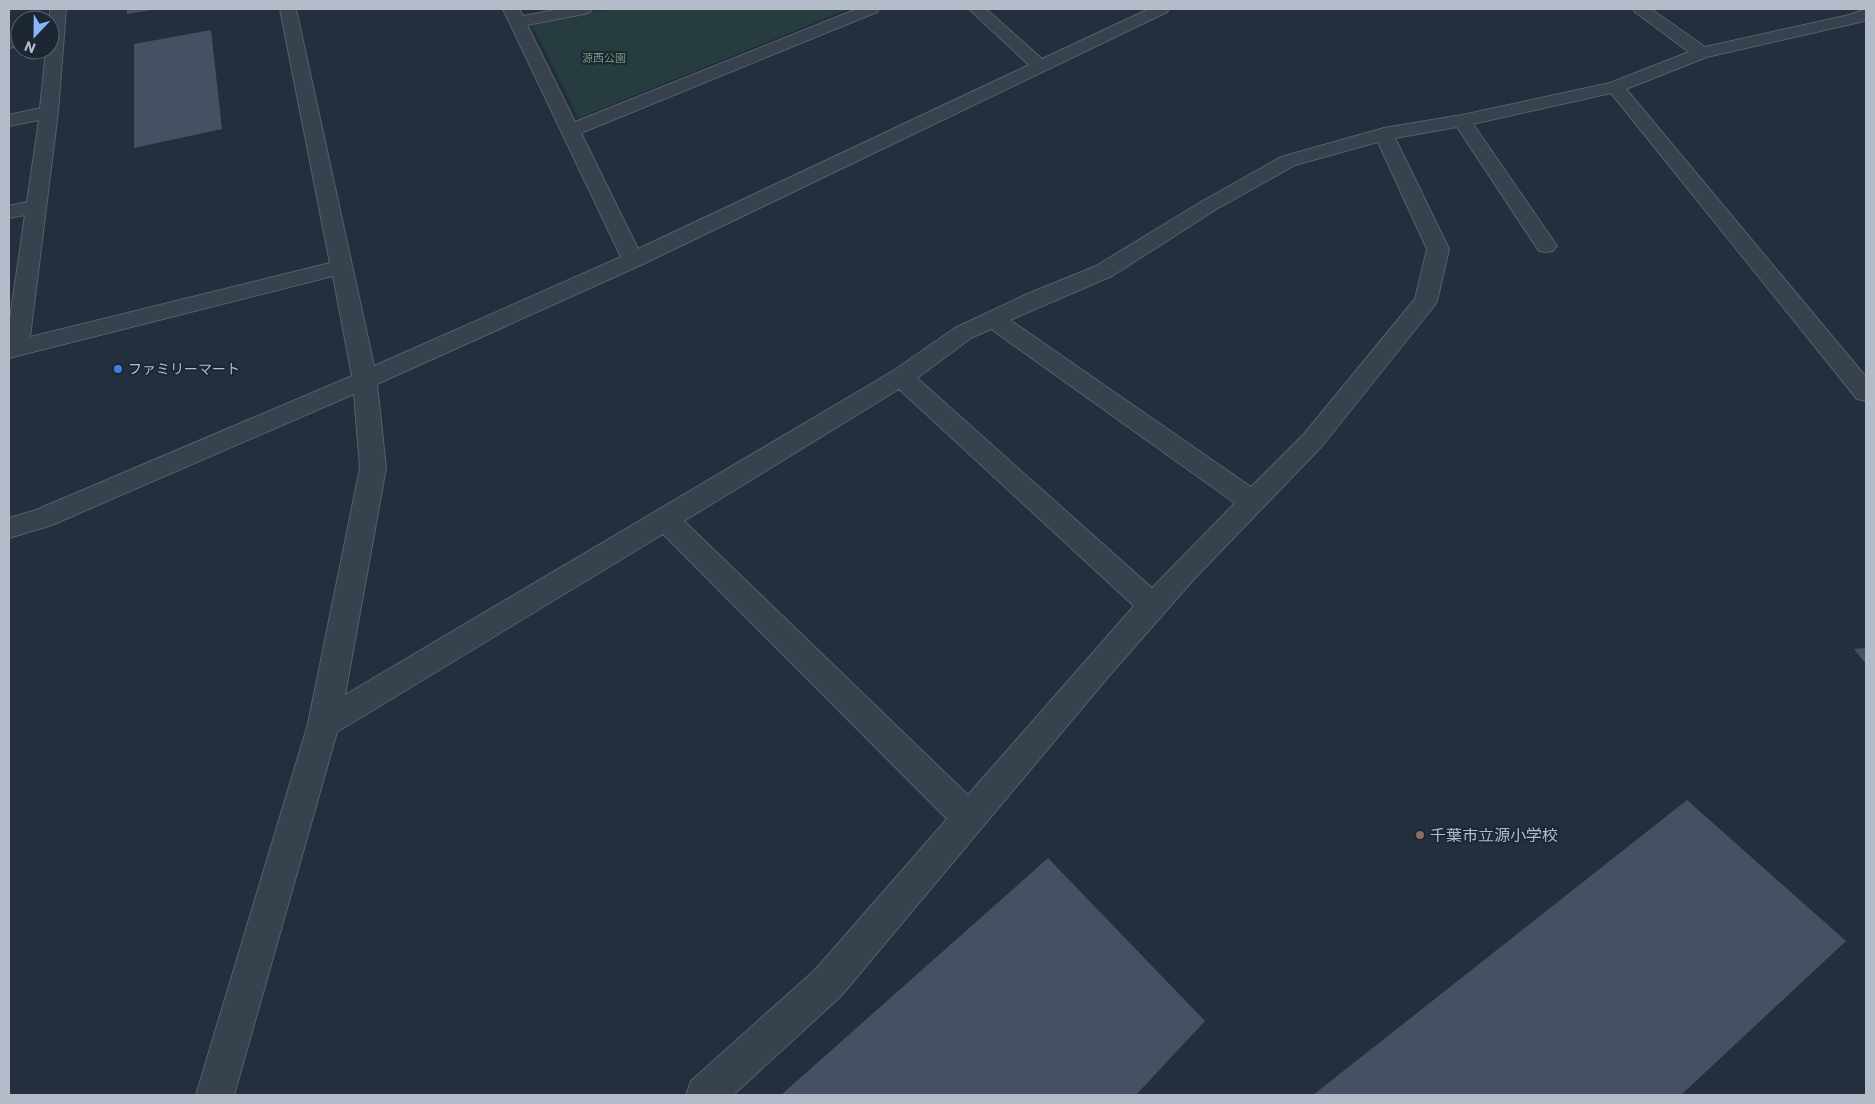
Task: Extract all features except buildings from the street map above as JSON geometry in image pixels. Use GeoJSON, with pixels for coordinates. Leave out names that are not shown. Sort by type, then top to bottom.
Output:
{"type":"FeatureCollection","features":[{"type":"Feature","properties":{"kind":"street"},"geometry":{"type":"LineString","coordinates":[[215,1095],[324,724],[372,468],[365,380],[288,9]]}},
{"type":"Feature","properties":{"kind":"street"},"geometry":{"type":"LineString","coordinates":[[584,9],[515,15],[633,260]]}},
{"type":"Feature","properties":{"kind":"street"},"geometry":{"type":"LineString","coordinates":[[570,131],[871,9]]}},
{"type":"Feature","properties":{"kind":"street"},"geometry":{"type":"LineString","coordinates":[[977,9],[1039,66]]}},
{"type":"Feature","properties":{"kind":"street"},"geometry":{"type":"LineString","coordinates":[[9,528],[43,518],[365,380],[633,260],[1161,9]]}},
{"type":"Feature","properties":{"kind":"street"},"geometry":{"type":"LineString","coordinates":[[1641,9],[1702,53]]}},
{"type":"Feature","properties":{"kind":"street"},"geometry":{"type":"LineString","coordinates":[[324,724],[901,377],[962,333],[1104,270],[1208,206],[1288,161],[1384,134],[1462,121],[1615,87],[1702,53],[1854,19],[1866,14]]}},
{"type":"Feature","properties":{"kind":"street"},"geometry":{"type":"LineString","coordinates":[[52,60],[49,112],[13,349],[342,268]]}},
{"type":"Feature","properties":{"kind":"street"},"geometry":{"type":"LineString","coordinates":[[1615,87],[1866,393]]}},
{"type":"Feature","properties":{"kind":"street"},"geometry":{"type":"LineString","coordinates":[[9,120],[49,112]]}},
{"type":"Feature","properties":{"kind":"street"},"geometry":{"type":"LineString","coordinates":[[1462,121],[1546,246]]}},
{"type":"Feature","properties":{"kind":"street"},"geometry":{"type":"LineString","coordinates":[[705,1095],[828,983],[1097,668],[1184,571],[1313,440],[1426,301],[1438,249],[1384,134]]}},
{"type":"Feature","properties":{"kind":"street"},"geometry":{"type":"LineString","coordinates":[[9,212],[36,206]]}},
{"type":"Feature","properties":{"kind":"street"},"geometry":{"type":"LineString","coordinates":[[993,319],[1252,502]]}},
{"type":"Feature","properties":{"kind":"street"},"geometry":{"type":"LineString","coordinates":[[901,377],[1153,606]]}},
{"type":"Feature","properties":{"kind":"street"},"geometry":{"type":"LineString","coordinates":[[665,519],[968,818]]}},
{"type":"Feature","properties":{"kind":"green space","name":"源西公園"},"geometry":{"type":"Polygon","coordinates":[[[611,9],[848,9],[579,118],[532,25],[611,9]]]}},
{"type":"Feature","properties":{"kind":"place","name":"ファミリーマート"},"geometry":{"type":"Point","coordinates":[118,369]}},
{"type":"Feature","properties":{"kind":"place","name":"千葉市立源小学校"},"geometry":{"type":"Point","coordinates":[1420,835]}}]}
